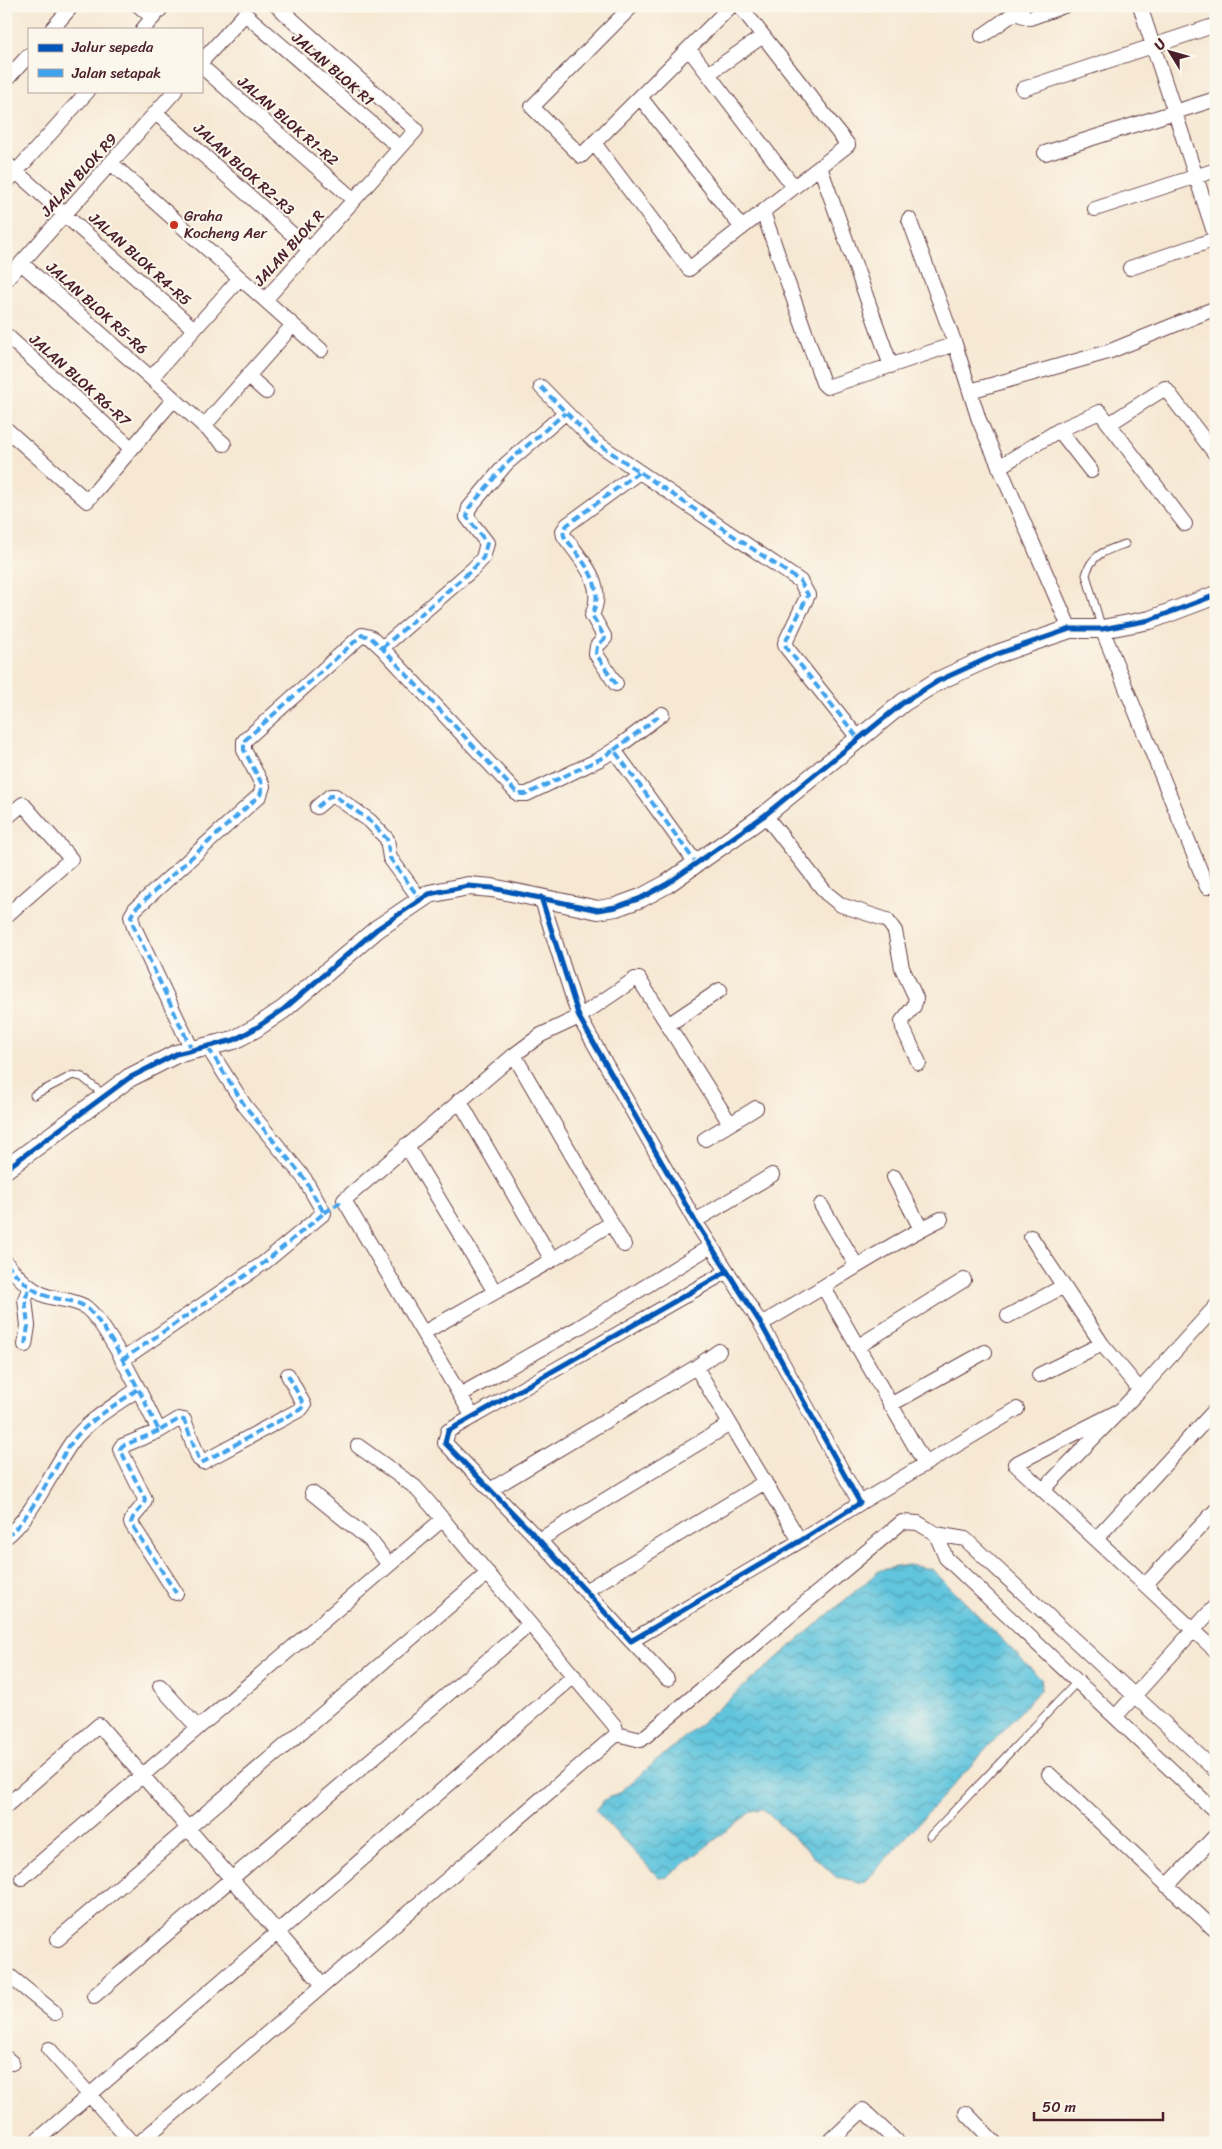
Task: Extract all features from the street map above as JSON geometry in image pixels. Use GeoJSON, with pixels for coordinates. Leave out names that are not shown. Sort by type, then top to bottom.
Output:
{"type":"FeatureCollection","features":[{"type":"Feature","properties":{"kind":"street"},"geometry":{"type":"LineString","coordinates":[[53,28],[72,6]]}},
{"type":"Feature","properties":{"kind":"street"},"geometry":{"type":"LineString","coordinates":[[139,6],[148,24],[163,6]]}},
{"type":"Feature","properties":{"kind":"street","name":"JALAN BLOK R"},"geometry":{"type":"LineString","coordinates":[[151,378],[240,278],[265,300],[416,130],[277,6]]}},
{"type":"Feature","properties":{"kind":"street"},"geometry":{"type":"LineString","coordinates":[[632,6],[532,107],[581,156],[731,6]]}},
{"type":"Feature","properties":{"kind":"street"},"geometry":{"type":"LineString","coordinates":[[594,143],[690,269],[848,145],[740,6]]}},
{"type":"Feature","properties":{"kind":"street"},"geometry":{"type":"LineString","coordinates":[[982,36],[1019,9],[1030,18],[1064,6]]}},
{"type":"Feature","properties":{"kind":"street"},"geometry":{"type":"LineString","coordinates":[[1130,268],[1216,239],[1140,6]]}},
{"type":"Feature","properties":{"kind":"street","name":"JALAN BLOK R1"},"geometry":{"type":"LineString","coordinates":[[202,63],[245,14],[400,148]]}},
{"type":"Feature","properties":{"kind":"street"},"geometry":{"type":"LineString","coordinates":[[1023,89],[1216,26]]}},
{"type":"Feature","properties":{"kind":"street"},"geometry":{"type":"LineString","coordinates":[[708,74],[763,36]]}},
{"type":"Feature","properties":{"kind":"street"},"geometry":{"type":"LineString","coordinates":[[689,48],[794,187]]}},
{"type":"Feature","properties":{"kind":"street"},"geometry":{"type":"LineString","coordinates":[[6,80],[28,56]]}},
{"type":"Feature","properties":{"kind":"street","name":"JALAN BLOK R1-R2"},"geometry":{"type":"LineString","coordinates":[[202,65],[354,200]]}},
{"type":"Feature","properties":{"kind":"street"},"geometry":{"type":"LineString","coordinates":[[6,183],[11,167],[87,92]]}},
{"type":"Feature","properties":{"kind":"street","name":"JALAN BLOK R9"},"geometry":{"type":"LineString","coordinates":[[6,280],[174,92]]}},
{"type":"Feature","properties":{"kind":"street"},"geometry":{"type":"LineString","coordinates":[[640,97],[742,228]]}},
{"type":"Feature","properties":{"kind":"street"},"geometry":{"type":"LineString","coordinates":[[1045,153],[1216,99]]}},
{"type":"Feature","properties":{"kind":"street","name":"JALAN BLOK R2-R3"},"geometry":{"type":"LineString","coordinates":[[156,113],[310,250]]}},
{"type":"Feature","properties":{"kind":"street"},"geometry":{"type":"LineString","coordinates":[[111,164],[240,278]]}},
{"type":"Feature","properties":{"kind":"street","name":"JALAN BLOK R4-R5"},"geometry":{"type":"LineString","coordinates":[[11,167],[194,329]]}},
{"type":"Feature","properties":{"kind":"street"},"geometry":{"type":"LineString","coordinates":[[820,167],[891,366]]}},
{"type":"Feature","properties":{"kind":"street"},"geometry":{"type":"LineString","coordinates":[[1095,209],[1216,170]]}},
{"type":"Feature","properties":{"kind":"street"},"geometry":{"type":"LineString","coordinates":[[763,212],[823,383],[827,387],[955,344]]}},
{"type":"Feature","properties":{"kind":"street"},"geometry":{"type":"LineString","coordinates":[[909,219],[955,344],[978,416],[998,467],[1070,629]]}},
{"type":"Feature","properties":{"kind":"street","name":"JALAN BLOK R5-R6"},"geometry":{"type":"LineString","coordinates":[[21,263],[151,378]]}},
{"type":"Feature","properties":{"kind":"street"},"geometry":{"type":"LineString","coordinates":[[265,300],[320,350]]}},
{"type":"Feature","properties":{"kind":"street"},"geometry":{"type":"LineString","coordinates":[[970,391],[1108,352],[1216,308]]}},
{"type":"Feature","properties":{"kind":"street"},"geometry":{"type":"LineString","coordinates":[[204,426],[293,325]]}},
{"type":"Feature","properties":{"kind":"street","name":"JALAN BLOK R6-R7"},"geometry":{"type":"LineString","coordinates":[[6,335],[131,448]]}},
{"type":"Feature","properties":{"kind":"street"},"geometry":{"type":"LineString","coordinates":[[248,376],[266,392]]}},
{"type":"Feature","properties":{"kind":"street"},"geometry":{"type":"LineString","coordinates":[[151,378],[224,444]]}},
{"type":"Feature","properties":{"kind":"street"},"geometry":{"type":"LineString","coordinates":[[541,387],[594,441],[800,581],[807,589],[808,595],[785,643],[786,647],[858,738]]}},
{"type":"Feature","properties":{"kind":"street"},"geometry":{"type":"LineString","coordinates":[[1109,424],[1165,388],[1216,455]]}},
{"type":"Feature","properties":{"kind":"street"},"geometry":{"type":"LineString","coordinates":[[6,429],[87,501],[174,399]]}},
{"type":"Feature","properties":{"kind":"street"},"geometry":{"type":"LineString","coordinates":[[998,467],[1059,430],[1100,412],[1185,524]]}},
{"type":"Feature","properties":{"kind":"street"},"geometry":{"type":"LineString","coordinates":[[382,648],[483,558],[488,543],[467,516],[468,508],[506,464],[565,413]]}},
{"type":"Feature","properties":{"kind":"street"},"geometry":{"type":"LineString","coordinates":[[1059,430],[1091,471]]}},
{"type":"Feature","properties":{"kind":"street"},"geometry":{"type":"LineString","coordinates":[[616,684],[596,654],[597,646],[605,638],[592,615],[598,600],[595,580],[564,536],[563,531],[567,525],[639,472]]}},
{"type":"Feature","properties":{"kind":"street"},"geometry":{"type":"LineString","coordinates":[[6,1169],[130,1078],[176,1054],[234,1040],[270,1018],[377,929],[420,899],[438,891],[468,886],[492,888],[580,908],[598,910],[616,908],[642,898],[765,815],[904,702],[938,680],[997,654],[1070,629],[1102,629],[1150,620],[1216,596]]}},
{"type":"Feature","properties":{"kind":"street"},"geometry":{"type":"LineString","coordinates":[[1102,629],[1207,887]]}},
{"type":"Feature","properties":{"kind":"street"},"geometry":{"type":"LineString","coordinates":[[324,1213],[304,1178],[200,1048],[134,927],[133,912],[260,795],[263,786],[242,746],[246,738],[357,638],[366,635],[382,648],[518,794],[527,794],[600,760],[662,714]]}},
{"type":"Feature","properties":{"kind":"street"},"geometry":{"type":"LineString","coordinates":[[614,750],[696,863]]}},
{"type":"Feature","properties":{"kind":"street"},"geometry":{"type":"LineString","coordinates":[[317,807],[330,796],[335,796],[370,822],[387,839],[390,858],[420,899]]}},
{"type":"Feature","properties":{"kind":"street"},"geometry":{"type":"LineString","coordinates":[[6,818],[23,804],[71,859],[6,916]]}},
{"type":"Feature","properties":{"kind":"street"},"geometry":{"type":"LineString","coordinates":[[765,815],[826,893],[841,905],[887,920],[895,931],[902,968],[916,998],[914,1006],[902,1021],[903,1028],[919,1063]]}},
{"type":"Feature","properties":{"kind":"street"},"geometry":{"type":"LineString","coordinates":[[541,898],[579,1017],[695,1220],[726,1272],[761,1324],[860,1503]]}},
{"type":"Feature","properties":{"kind":"street"},"geometry":{"type":"LineString","coordinates":[[122,1360],[264,1262],[324,1213],[344,1200],[514,1055],[541,1035],[579,1017],[635,979],[639,979],[729,1122]]}},
{"type":"Feature","properties":{"kind":"street"},"geometry":{"type":"LineString","coordinates":[[668,1025],[720,990]]}},
{"type":"Feature","properties":{"kind":"street"},"geometry":{"type":"LineString","coordinates":[[514,1055],[610,1224],[624,1245]]}},
{"type":"Feature","properties":{"kind":"street"},"geometry":{"type":"LineString","coordinates":[[459,1100],[552,1260]]}},
{"type":"Feature","properties":{"kind":"street"},"geometry":{"type":"LineString","coordinates":[[705,1139],[729,1122],[756,1108]]}},
{"type":"Feature","properties":{"kind":"street"},"geometry":{"type":"LineString","coordinates":[[406,1146],[495,1292]]}},
{"type":"Feature","properties":{"kind":"street"},"geometry":{"type":"LineString","coordinates":[[695,1220],[772,1175]]}},
{"type":"Feature","properties":{"kind":"street"},"geometry":{"type":"LineString","coordinates":[[894,1177],[921,1229]]}},
{"type":"Feature","properties":{"kind":"street"},"geometry":{"type":"LineString","coordinates":[[344,1200],[473,1418]]}},
{"type":"Feature","properties":{"kind":"street"},"geometry":{"type":"LineString","coordinates":[[821,1205],[856,1265]]}},
{"type":"Feature","properties":{"kind":"street"},"geometry":{"type":"LineString","coordinates":[[761,1324],[824,1288],[856,1265],[941,1219]]}},
{"type":"Feature","properties":{"kind":"street"},"geometry":{"type":"LineString","coordinates":[[423,1333],[552,1260],[610,1224]]}},
{"type":"Feature","properties":{"kind":"street"},"geometry":{"type":"LineString","coordinates":[[1032,1237],[1062,1287],[1102,1344],[1140,1390]]}},
{"type":"Feature","properties":{"kind":"street"},"geometry":{"type":"LineString","coordinates":[[460,1395],[578,1328],[711,1246]]}},
{"type":"Feature","properties":{"kind":"street"},"geometry":{"type":"LineString","coordinates":[[6,1263],[30,1287],[45,1295],[84,1306],[90,1312],[122,1360],[159,1430]]}},
{"type":"Feature","properties":{"kind":"street"},"geometry":{"type":"LineString","coordinates":[[667,1679],[539,1540],[445,1443],[448,1432],[726,1272]]}},
{"type":"Feature","properties":{"kind":"street"},"geometry":{"type":"LineString","coordinates":[[857,1347],[964,1280]]}},
{"type":"Feature","properties":{"kind":"street"},"geometry":{"type":"LineString","coordinates":[[25,1345],[28,1326],[25,1299],[30,1287]]}},
{"type":"Feature","properties":{"kind":"street"},"geometry":{"type":"LineString","coordinates":[[1008,1316],[1062,1287]]}},
{"type":"Feature","properties":{"kind":"street"},"geometry":{"type":"LineString","coordinates":[[824,1288],[925,1464]]}},
{"type":"Feature","properties":{"kind":"street"},"geometry":{"type":"LineString","coordinates":[[1044,1490],[1140,1390],[1216,1306]]}},
{"type":"Feature","properties":{"kind":"street"},"geometry":{"type":"LineString","coordinates":[[1039,1375],[1102,1344]]}},
{"type":"Feature","properties":{"kind":"street"},"geometry":{"type":"LineString","coordinates":[[490,1490],[696,1367],[719,1351]]}},
{"type":"Feature","properties":{"kind":"street"},"geometry":{"type":"LineString","coordinates":[[890,1405],[985,1352]]}},
{"type":"Feature","properties":{"kind":"street"},"geometry":{"type":"LineString","coordinates":[[696,1367],[800,1541]]}},
{"type":"Feature","properties":{"kind":"street"},"geometry":{"type":"LineString","coordinates":[[176,1593],[131,1523],[132,1518],[143,1506],[145,1499],[120,1449],[122,1446],[179,1419],[184,1420],[199,1459],[205,1462],[301,1410],[304,1405],[303,1400],[288,1375]]}},
{"type":"Feature","properties":{"kind":"street"},"geometry":{"type":"LineString","coordinates":[[6,1537],[30,1511],[47,1479],[79,1434],[138,1388]]}},
{"type":"Feature","properties":{"kind":"street"},"geometry":{"type":"LineString","coordinates":[[631,1641],[1017,1409]]}},
{"type":"Feature","properties":{"kind":"street"},"geometry":{"type":"LineString","coordinates":[[1096,1539],[1216,1409]]}},
{"type":"Feature","properties":{"kind":"street"},"geometry":{"type":"LineString","coordinates":[[1121,1410],[1015,1464],[1216,1651]]}},
{"type":"Feature","properties":{"kind":"street"},"geometry":{"type":"LineString","coordinates":[[539,1540],[730,1424]]}},
{"type":"Feature","properties":{"kind":"street"},"geometry":{"type":"LineString","coordinates":[[358,1446],[415,1487],[615,1726],[617,1734]]}},
{"type":"Feature","properties":{"kind":"street"},"geometry":{"type":"LineString","coordinates":[[585,1591],[765,1482]]}},
{"type":"Feature","properties":{"kind":"street"},"geometry":{"type":"LineString","coordinates":[[312,1493],[370,1540],[389,1565]]}},
{"type":"Feature","properties":{"kind":"street"},"geometry":{"type":"LineString","coordinates":[[1145,1585],[1216,1510]]}},
{"type":"Feature","properties":{"kind":"street"},"geometry":{"type":"LineString","coordinates":[[22,1878],[443,1519]]}},
{"type":"Feature","properties":{"kind":"street"},"geometry":{"type":"LineString","coordinates":[[617,1734],[641,1740],[902,1522],[918,1523],[936,1534],[965,1539],[1216,1771]]}},
{"type":"Feature","properties":{"kind":"street"},"geometry":{"type":"LineString","coordinates":[[936,1534],[946,1558],[1216,1812]]}},
{"type":"Feature","properties":{"kind":"street"},"geometry":{"type":"LineString","coordinates":[[58,1939],[488,1572]]}},
{"type":"Feature","properties":{"kind":"street"},"geometry":{"type":"LineString","coordinates":[[1116,1716],[1216,1605]]}},
{"type":"Feature","properties":{"kind":"street"},"geometry":{"type":"LineString","coordinates":[[94,1996],[530,1624]]}},
{"type":"Feature","properties":{"kind":"street"},"geometry":{"type":"LineString","coordinates":[[34,2143],[574,1676]]}},
{"type":"Feature","properties":{"kind":"street"},"geometry":{"type":"LineString","coordinates":[[160,1686],[198,1728]]}},
{"type":"Feature","properties":{"kind":"street"},"geometry":{"type":"LineString","coordinates":[[6,1806],[99,1725],[324,1985]]}},
{"type":"Feature","properties":{"kind":"street"},"geometry":{"type":"LineString","coordinates":[[139,2143],[617,1734]]}},
{"type":"Feature","properties":{"kind":"street"},"geometry":{"type":"LineString","coordinates":[[1049,1774],[1216,1931]]}},
{"type":"Feature","properties":{"kind":"street"},"geometry":{"type":"LineString","coordinates":[[1167,1886],[1216,1835]]}},
{"type":"Feature","properties":{"kind":"street"},"geometry":{"type":"LineString","coordinates":[[6,1973],[55,2013]]}},
{"type":"Feature","properties":{"kind":"street"},"geometry":{"type":"LineString","coordinates":[[49,2049],[132,2143]]}},
{"type":"Feature","properties":{"kind":"street"},"geometry":{"type":"LineString","coordinates":[[828,2143],[863,2110],[898,2143]]}},
{"type":"Feature","properties":{"kind":"street"},"geometry":{"type":"LineString","coordinates":[[966,2113],[994,2143]]}},
{"type":"Feature","properties":{"kind":"lane"},"geometry":{"type":"LineString","coordinates":[[1102,629],[1086,575],[1088,566],[1103,551],[1125,544]]}},
{"type":"Feature","properties":{"kind":"lane"},"geometry":{"type":"LineString","coordinates":[[34,1095],[73,1075],[82,1077],[104,1096]]}},
{"type":"Feature","properties":{"kind":"lane"},"geometry":{"type":"LineString","coordinates":[[930,1836],[1078,1682]]}},
{"type":"Feature","properties":{"kind":"water"},"geometry":{"type":"Polygon","coordinates":[[[908,1565],[932,1569],[1042,1680],[1040,1690],[864,1883],[836,1877],[763,1809],[752,1811],[667,1877],[659,1878],[595,1810],[603,1801],[619,1793],[880,1570],[908,1565]]]}},
{"type":"Feature","properties":{"kind":"marked path"},"geometry":{"type":"LineString","coordinates":[[541,387],[594,441],[800,581],[808,595],[785,643],[786,647],[858,738]]}},
{"type":"Feature","properties":{"kind":"marked path"},"geometry":{"type":"LineString","coordinates":[[382,648],[483,558],[487,543],[467,517],[469,508],[506,464],[565,413]]}},
{"type":"Feature","properties":{"kind":"marked path"},"geometry":{"type":"LineString","coordinates":[[616,684],[596,654],[597,646],[605,638],[592,615],[596,604],[594,583],[584,563],[564,536],[563,531],[567,525],[639,472]]}},
{"type":"Feature","properties":{"kind":"marked path"},"geometry":{"type":"LineString","coordinates":[[192,1050],[134,927],[131,916],[135,909],[260,795],[263,786],[244,750],[244,741],[362,635],[370,637],[382,648],[518,794],[527,794],[600,759],[614,750],[696,863]]}},
{"type":"Feature","properties":{"kind":"marked path"},"geometry":{"type":"LineString","coordinates":[[614,750],[662,714]]}},
{"type":"Feature","properties":{"kind":"marked path"},"geometry":{"type":"LineString","coordinates":[[317,807],[330,796],[335,796],[370,821],[387,839],[390,858],[420,899]]}},
{"type":"Feature","properties":{"kind":"marked path"},"geometry":{"type":"LineString","coordinates":[[122,1360],[265,1262],[324,1213],[304,1178],[245,1106],[207,1046]]}},
{"type":"Feature","properties":{"kind":"marked path"},"geometry":{"type":"LineString","coordinates":[[324,1213],[344,1200]]}},
{"type":"Feature","properties":{"kind":"marked path"},"geometry":{"type":"LineString","coordinates":[[6,1263],[23,1281],[38,1292],[49,1297],[79,1304],[93,1314],[125,1364],[159,1431],[179,1419],[184,1420],[199,1459],[203,1462],[301,1409],[304,1405],[288,1375]]}},
{"type":"Feature","properties":{"kind":"marked path"},"geometry":{"type":"LineString","coordinates":[[25,1345],[28,1326],[25,1299],[30,1287]]}},
{"type":"Feature","properties":{"kind":"marked path"},"geometry":{"type":"LineString","coordinates":[[6,1537],[33,1506],[64,1453],[79,1434],[103,1413],[138,1389]]}},
{"type":"Feature","properties":{"kind":"marked path"},"geometry":{"type":"LineString","coordinates":[[159,1431],[122,1446],[120,1449],[145,1499],[143,1506],[133,1517],[131,1523],[176,1593]]}},
{"type":"Feature","properties":{"kind":"cycle path"},"geometry":{"type":"LineString","coordinates":[[6,1169],[129,1078],[176,1054],[234,1040],[256,1028],[284,1009],[377,929],[429,894],[468,886],[492,888],[598,910],[616,907],[641,898],[667,884],[765,815],[904,702],[938,681],[997,654],[1070,629],[1102,629],[1150,620],[1216,595]]}},
{"type":"Feature","properties":{"kind":"cycle path"},"geometry":{"type":"LineString","coordinates":[[541,897],[579,1017],[695,1221],[761,1324],[860,1503],[800,1541],[631,1641],[539,1540],[445,1443],[448,1431],[726,1272]]}},
{"type":"Feature","properties":{"kind":"place","name":"Graha Kocheng Aer"},"geometry":{"type":"Point","coordinates":[174,225]}}]}
